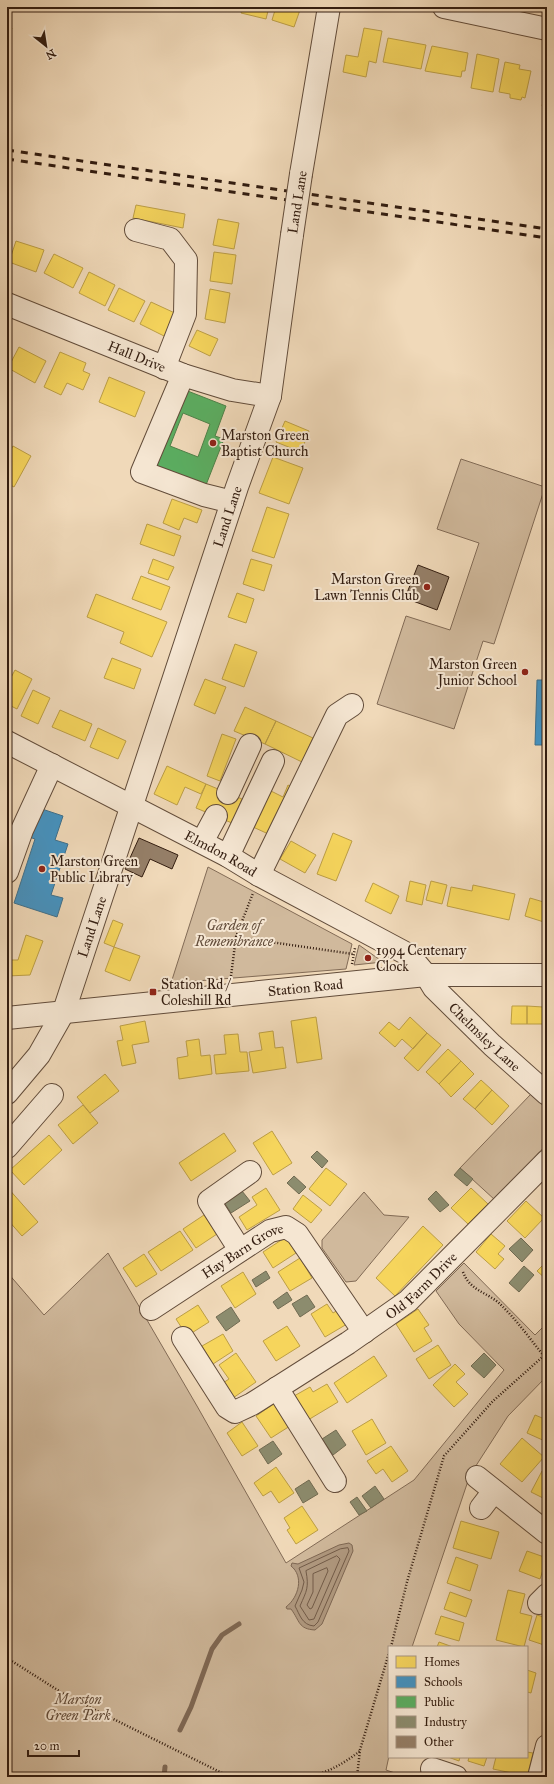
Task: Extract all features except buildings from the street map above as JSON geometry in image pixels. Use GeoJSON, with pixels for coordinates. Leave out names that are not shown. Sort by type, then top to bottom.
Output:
{"type":"FeatureCollection","features":[{"type":"Feature","properties":{"kind":"street","name":"Land Lane"},"geometry":{"type":"LineString","coordinates":[[7,1093],[39,1055],[64,1011],[232,502],[270,396],[301,174],[329,7]]}},
{"type":"Feature","properties":{"kind":"street"},"geometry":{"type":"LineString","coordinates":[[444,7],[547,29]]}},
{"type":"Feature","properties":{"kind":"street"},"geometry":{"type":"LineString","coordinates":[[136,230],[170,239],[186,260],[185,314],[173,371],[142,472],[204,495],[232,502]]}},
{"type":"Feature","properties":{"kind":"street","name":"Hall Drive"},"geometry":{"type":"LineString","coordinates":[[7,304],[173,371],[232,390],[270,396]]}},
{"type":"Feature","properties":{"kind":"street"},"geometry":{"type":"LineString","coordinates":[[257,882],[337,715],[352,705]]}},
{"type":"Feature","properties":{"kind":"street","name":"Elmdon Road"},"geometry":{"type":"LineString","coordinates":[[7,742],[132,808],[228,856],[257,882],[409,955],[426,975]]}},
{"type":"Feature","properties":{"kind":"street"},"geometry":{"type":"LineString","coordinates":[[228,793],[250,745]]}},
{"type":"Feature","properties":{"kind":"street"},"geometry":{"type":"LineString","coordinates":[[228,856],[273,761]]}},
{"type":"Feature","properties":{"kind":"street"},"geometry":{"type":"LineString","coordinates":[[7,872],[22,830],[52,766]]}},
{"type":"Feature","properties":{"kind":"street"},"geometry":{"type":"LineString","coordinates":[[202,842],[216,816]]}},
{"type":"Feature","properties":{"kind":"street","name":"Station Road"},"geometry":{"type":"LineString","coordinates":[[7,1018],[426,975],[547,974]]}},
{"type":"Feature","properties":{"kind":"street","name":"Chelmsley Lane"},"geometry":{"type":"LineString","coordinates":[[426,975],[434,988],[482,1035],[546,1092]]}},
{"type":"Feature","properties":{"kind":"street"},"geometry":{"type":"LineString","coordinates":[[7,1147],[52,1095]]}},
{"type":"Feature","properties":{"kind":"street","name":"Old Farm Drive"},"geometry":{"type":"LineString","coordinates":[[183,1338],[227,1407],[235,1412],[252,1404],[408,1302],[547,1161]]}},
{"type":"Feature","properties":{"kind":"street"},"geometry":{"type":"LineString","coordinates":[[240,1250],[209,1201],[250,1172]]}},
{"type":"Feature","properties":{"kind":"street","name":"Hay Barn Grove"},"geometry":{"type":"LineString","coordinates":[[151,1309],[270,1231],[286,1228],[297,1234],[364,1332]]}},
{"type":"Feature","properties":{"kind":"street"},"geometry":{"type":"LineString","coordinates":[[277,1388],[335,1482]]}},
{"type":"Feature","properties":{"kind":"street"},"geometry":{"type":"LineString","coordinates":[[477,1477],[547,1533]]}},
{"type":"Feature","properties":{"kind":"street"},"geometry":{"type":"LineString","coordinates":[[481,1508],[494,1491]]}},
{"type":"Feature","properties":{"kind":"street"},"geometry":{"type":"LineString","coordinates":[[539,1777],[547,1746]]}},
{"type":"Feature","properties":{"kind":"street"},"geometry":{"type":"LineString","coordinates":[[432,1769],[456,1777]]}},
{"type":"Feature","properties":{"kind":"path"},"geometry":{"type":"LineString","coordinates":[[228,995],[236,938],[257,882]]}},
{"type":"Feature","properties":{"kind":"path"},"geometry":{"type":"LineString","coordinates":[[236,938],[353,954]]}},
{"type":"Feature","properties":{"kind":"path"},"geometry":{"type":"LineString","coordinates":[[349,982],[353,954],[357,942]]}},
{"type":"Feature","properties":{"kind":"path"},"geometry":{"type":"LineString","coordinates":[[456,1255],[465,1278],[479,1292],[499,1303],[544,1356]]}},
{"type":"Feature","properties":{"kind":"path"},"geometry":{"type":"LineString","coordinates":[[390,1646],[407,1582],[444,1456],[493,1401],[547,1353]]}},
{"type":"Feature","properties":{"kind":"path"},"geometry":{"type":"LineString","coordinates":[[357,1777],[360,1750],[388,1656]]}},
{"type":"Feature","properties":{"kind":"path"},"geometry":{"type":"LineString","coordinates":[[7,1658],[67,1696],[226,1776],[236,1777]]}},
{"type":"Feature","properties":{"kind":"path"},"geometry":{"type":"LineString","coordinates":[[305,1777],[320,1775],[348,1760],[360,1750]]}},
{"type":"Feature","properties":{"kind":"green space"},"geometry":{"type":"Polygon","coordinates":[[[461,459],[545,487],[494,644],[483,641],[454,729],[377,704],[406,616],[450,630],[479,543],[437,529],[461,459]]]}},
{"type":"Feature","properties":{"kind":"green space","name":"Garden of Remembrance"},"geometry":{"type":"Polygon","coordinates":[[[208,867],[352,944],[346,969],[171,983],[208,867]]]}},
{"type":"Feature","properties":{"kind":"green space"},"geometry":{"type":"Polygon","coordinates":[[[359,945],[383,962],[354,965],[359,945]]]}},
{"type":"Feature","properties":{"kind":"green space"},"geometry":{"type":"Polygon","coordinates":[[[531,1094],[547,1107],[547,1144],[495,1200],[460,1168],[531,1094]]]}},
{"type":"Feature","properties":{"kind":"green space"},"geometry":{"type":"Polygon","coordinates":[[[364,1192],[384,1215],[409,1217],[356,1281],[346,1282],[322,1248],[322,1240],[364,1192]]]}},
{"type":"Feature","properties":{"kind":"green space","name":"Marston Green Park"},"geometry":{"type":"Polygon","coordinates":[[[108,1253],[286,1563],[414,1480],[504,1370],[459,1324],[436,1291],[464,1263],[535,1335],[547,1323],[547,1376],[508,1416],[470,1475],[412,1646],[388,1646],[389,1758],[386,1770],[407,1777],[7,1777],[7,1272],[44,1315],[108,1253]]]}},
{"type":"Feature","properties":{"kind":"water"},"geometry":{"type":"Polygon","coordinates":[[[349,1543],[352,1545],[353,1551],[322,1624],[315,1630],[305,1628],[300,1624],[291,1609],[287,1609],[286,1607],[297,1592],[299,1581],[298,1575],[291,1566],[292,1563],[298,1564],[339,1545],[349,1543]]]}},
{"type":"Feature","properties":{"kind":"waterway"},"geometry":{"type":"LineString","coordinates":[[180,1730],[191,1707],[212,1649],[222,1635],[239,1624]]}},
{"type":"Feature","properties":{"kind":"waterway"},"geometry":{"type":"LineString","coordinates":[[164,1777],[165,1767]]}},
{"type":"Feature","properties":{"kind":"railway"},"geometry":{"type":"LineString","coordinates":[[7,150],[547,229]]}},
{"type":"Feature","properties":{"kind":"railway"},"geometry":{"type":"LineString","coordinates":[[7,159],[547,238]]}},
{"type":"Feature","properties":{"kind":"place","name":"Marston Green Baptist Church"},"geometry":{"type":"Point","coordinates":[213,443]}},
{"type":"Feature","properties":{"kind":"place","name":"Marston Green Lawn Tennis Club"},"geometry":{"type":"Point","coordinates":[427,587]}},
{"type":"Feature","properties":{"kind":"place","name":"Marston Green Junior School"},"geometry":{"type":"Point","coordinates":[525,672]}},
{"type":"Feature","properties":{"kind":"place","name":"Marston Green Public Library"},"geometry":{"type":"Point","coordinates":[42,869]}},
{"type":"Feature","properties":{"kind":"place","name":"1994 Centenary Clock"},"geometry":{"type":"Point","coordinates":[368,958]}},
{"type":"Feature","properties":{"kind":"place","name":"Station Rd / Coleshill Rd"},"geometry":{"type":"Point","coordinates":[153,992]}}]}
